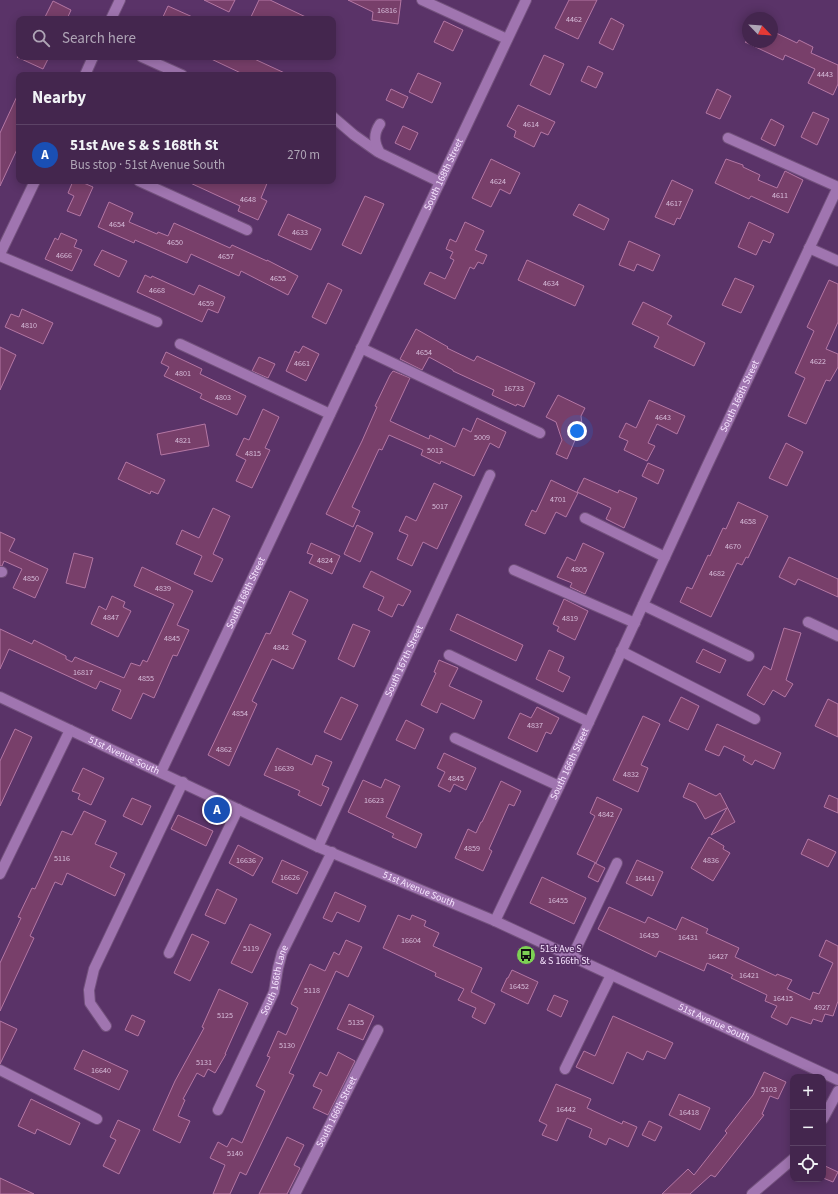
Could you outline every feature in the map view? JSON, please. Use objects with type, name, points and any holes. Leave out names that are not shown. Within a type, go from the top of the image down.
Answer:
[{"type":"street","points":[[112,16],[120,0]]},
{"type":"street","points":[[422,0],[507,39]]},
{"type":"street","name":"South 168th Street","points":[[161,772],[526,0]]},
{"type":"street","points":[[86,72],[92,60]]},
{"type":"street","points":[[149,60],[175,72]]},
{"type":"street","points":[[336,120],[354,135],[380,153],[440,182]]},
{"type":"street","points":[[380,124],[377,129],[375,139],[376,146],[380,153]]},
{"type":"street","points":[[728,138],[838,187]]},
{"type":"street","points":[[34,184],[0,255],[157,322]]},
{"type":"street","points":[[146,184],[247,230]]},
{"type":"street","name":"South 166th Street","points":[[495,921],[838,187]]},
{"type":"street","points":[[810,248],[838,261]]},
{"type":"street","points":[[180,344],[330,414]]},
{"type":"street","points":[[361,348],[540,433]]},
{"type":"street","name":"South 167th Street","points":[[318,847],[490,475]]},
{"type":"street","points":[[585,518],[665,558]]},
{"type":"street","points":[[514,570],[635,623]]},
{"type":"street","points":[[643,605],[749,656]]},
{"type":"street","points":[[808,622],[838,636]]},
{"type":"street","points":[[621,651],[755,719]]},
{"type":"street","points":[[449,655],[589,722]]},
{"type":"street","name":"51st Avenue South","points":[[0,697],[318,847],[495,921],[838,1080]]},
{"type":"street","points":[[0,874],[70,730]]},
{"type":"street","points":[[455,738],[559,786]]},
{"type":"street","points":[[106,1026],[90,1003],[89,990],[94,969],[183,782]]},
{"type":"street","points":[[169,953],[238,809]]},
{"type":"street","name":"South 166th Lane","points":[[218,1110],[274,992],[282,953],[332,852]]},
{"type":"street","points":[[572,957],[617,862]]},
{"type":"street","points":[[565,1069],[611,975]]},
{"type":"street","name":"South 166th Street","points":[[296,1194],[378,1030]]},
{"type":"street","points":[[0,1070],[97,1119]]},
{"type":"street","points":[[826,1113],[838,1091]]},
{"type":"street","points":[[752,1194],[790,1162]]},
{"type":"building","points":[[204,0],[235,0],[229,12]]},
{"type":"building","points":[[259,0],[270,0],[304,16],[251,16]]},
{"type":"building","points":[[348,0],[401,0],[398,24],[372,20],[373,12]]},
{"type":"building","points":[[569,0],[597,0],[578,39],[555,28]]},
{"type":"building","points":[[53,1],[71,10],[68,16],[46,16]]},
{"type":"building","points":[[168,6],[190,16],[163,16]]},
{"type":"building","points":[[611,18],[624,25],[613,50],[599,43]]},
{"type":"building","points":[[444,21],[463,30],[453,51],[434,42]]},
{"type":"building","points":[[778,34],[797,43],[799,40],[813,47],[811,53],[838,65],[838,84],[833,95],[808,83],[815,69],[785,55],[783,60],[758,48],[778,48]]},
{"type":"building","points":[[544,55],[564,64],[550,95],[530,85]]},
{"type":"building","points":[[24,60],[48,60],[43,69]]},
{"type":"building","points":[[213,60],[256,60],[282,72],[239,72]]},
{"type":"building","points":[[588,66],[603,73],[596,88],[581,81]]},
{"type":"building","points":[[418,73],[441,83],[432,103],[409,92]]},
{"type":"building","points":[[391,89],[408,97],[403,108],[386,100]]},
{"type":"building","points":[[717,89],[731,96],[720,119],[706,113]]},
{"type":"building","points":[[16,98],[16,151],[0,186],[0,133]]},
{"type":"building","points":[[518,105],[555,122],[548,135],[541,132],[534,147],[514,137],[516,131],[507,126]]},
{"type":"building","points":[[813,112],[829,119],[817,145],[801,137]]},
{"type":"building","points":[[771,119],[784,126],[775,146],[761,139]]},
{"type":"building","points":[[403,126],[418,133],[410,150],[395,143]]},
{"type":"building","points":[[491,159],[520,173],[510,194],[500,189],[491,207],[472,198]]},
{"type":"building","points":[[726,159],[743,165],[743,167],[760,175],[758,180],[777,188],[785,171],[803,180],[788,213],[751,196],[749,199],[715,183]]},
{"type":"building","points":[[672,180],[693,190],[680,219],[677,218],[674,225],[655,217]]},
{"type":"building","points":[[72,184],[86,184],[93,187],[80,216],[67,211],[74,196],[68,193]]},
{"type":"building","points":[[192,184],[267,184],[261,198],[267,201],[258,220],[238,211],[240,206]]},
{"type":"building","points":[[365,196],[384,204],[361,254],[342,245]]},
{"type":"building","points":[[109,202],[133,213],[129,222],[157,234],[158,232],[168,236],[174,223],[230,248],[232,245],[267,260],[298,276],[288,295],[241,271],[239,276],[191,254],[187,263],[135,240],[134,243],[98,227]]},
{"type":"building","points":[[579,204],[609,219],[604,230],[573,215]]},
{"type":"building","points":[[288,214],[321,229],[311,250],[278,235]]},
{"type":"building","points":[[465,222],[484,231],[475,250],[487,255],[483,264],[478,262],[474,269],[470,267],[455,299],[424,284],[430,272],[445,279],[454,260],[450,258],[453,252],[446,249],[450,239],[456,242]]},
{"type":"building","points":[[749,222],[774,234],[770,243],[763,240],[756,255],[738,247]]},
{"type":"building","points":[[61,233],[77,240],[74,247],[82,250],[72,271],[45,259],[55,238],[58,240]]},
{"type":"building","points":[[629,241],[660,255],[653,271],[637,264],[634,271],[619,265]]},
{"type":"building","points":[[102,250],[127,261],[119,277],[94,265]]},
{"type":"building","points":[[527,260],[584,286],[575,306],[518,280]]},
{"type":"building","points":[[145,275],[151,278],[152,276],[194,295],[199,285],[225,297],[218,313],[208,309],[202,322],[137,292]]},
{"type":"building","points":[[735,278],[754,286],[741,313],[722,305]]},
{"type":"building","points":[[829,280],[838,284],[838,322],[826,349],[838,354],[838,367],[830,381],[826,380],[806,424],[788,416],[805,378],[795,373],[814,331],[807,327]]},
{"type":"building","points":[[328,283],[342,290],[326,324],[312,317]]},
{"type":"building","points":[[643,302],[672,316],[667,324],[705,343],[694,366],[654,347],[659,337],[632,324]]},
{"type":"building","points":[[22,309],[53,323],[43,344],[5,327],[11,314],[19,317]]},
{"type":"building","points":[[416,329],[448,347],[447,348],[474,361],[477,356],[535,383],[524,407],[517,404],[516,406],[492,395],[494,390],[453,371],[429,357],[422,370],[400,359]]},
{"type":"building","points":[[303,346],[319,354],[306,381],[286,371],[295,351],[299,353]]},
{"type":"building","points":[[0,347],[16,355],[0,390]]},
{"type":"building","points":[[166,352],[202,369],[200,374],[246,396],[237,415],[200,398],[202,394],[164,376],[169,367],[161,363]]},
{"type":"building","points":[[259,357],[275,364],[268,378],[252,371]]},
{"type":"building","points":[[393,371],[410,378],[390,421],[429,439],[430,435],[455,447],[463,428],[471,432],[477,418],[506,432],[499,448],[490,443],[474,476],[441,461],[440,464],[421,455],[423,450],[389,435],[382,450],[379,449],[352,507],[360,511],[353,527],[326,514],[362,441],[377,407],[375,406]]},
{"type":"building","points":[[558,395],[585,408],[581,416],[582,424],[567,459],[556,454],[562,440],[556,422],[546,417]]},
{"type":"building","points":[[649,400],[685,416],[677,434],[657,424],[648,443],[655,446],[647,461],[624,450],[628,441],[619,437],[626,423],[636,428]]},
{"type":"building","points":[[263,409],[279,417],[265,448],[270,450],[252,488],[236,481],[246,460],[236,455],[244,438],[249,440]]},
{"type":"building","points":[[205,424],[209,446],[161,455],[157,434]]},
{"type":"building","points":[[786,443],[803,452],[787,486],[769,478]]},
{"type":"building","points":[[126,462],[165,480],[158,494],[151,491],[150,494],[118,479]]},
{"type":"building","points":[[648,463],[664,470],[658,484],[642,476]]},
{"type":"building","points":[[584,478],[618,493],[619,490],[637,498],[624,528],[606,519],[611,508],[577,492]]},
{"type":"building","points":[[551,480],[578,493],[566,517],[556,512],[545,534],[525,525],[532,510],[536,512]]},
{"type":"building","points":[[434,483],[462,496],[437,549],[423,542],[412,566],[397,559],[408,535],[399,531],[406,516],[416,521]]},
{"type":"building","points":[[738,502],[768,516],[748,558],[746,557],[742,565],[737,563],[711,617],[680,602],[687,587],[692,589],[723,528],[726,529]]},
{"type":"building","points":[[213,508],[230,516],[213,554],[223,559],[212,582],[194,574],[202,556],[176,544],[182,530],[199,538]]},
{"type":"building","points":[[357,525],[373,533],[360,562],[344,554]]},
{"type":"building","points":[[0,532],[15,539],[9,551],[48,569],[35,598],[13,588],[22,569],[4,561],[2,566],[0,566]]},
{"type":"building","points":[[311,543],[340,556],[332,574],[309,563],[313,555],[307,553]]},
{"type":"building","points":[[583,543],[604,553],[585,594],[570,587],[572,583],[557,577],[567,557],[575,561]]},
{"type":"building","points":[[74,553],[93,558],[85,588],[66,583]]},
{"type":"building","points":[[789,557],[838,579],[838,597],[798,579],[795,585],[779,577]]},
{"type":"building","points":[[142,567],[193,591],[177,625],[189,630],[177,656],[173,655],[154,698],[143,693],[131,719],[112,710],[121,690],[100,681],[96,689],[9,649],[0,669],[0,629],[32,644],[34,640],[66,656],[66,659],[72,662],[75,657],[124,678],[131,663],[140,666],[143,660],[147,662],[174,604],[134,586]]},
{"type":"building","points":[[371,571],[411,591],[403,606],[398,604],[392,617],[378,610],[384,597],[363,587]]},
{"type":"building","points":[[290,591],[308,600],[292,634],[306,641],[293,669],[272,659],[252,701],[257,704],[229,766],[208,755],[266,633],[270,634]]},
{"type":"building","points":[[112,596],[125,602],[123,607],[131,611],[118,637],[91,624],[99,606],[106,610]]},
{"type":"building","points":[[564,599],[588,611],[575,640],[557,631],[559,627],[553,624]]},
{"type":"building","points":[[457,614],[523,645],[516,661],[450,630]]},
{"type":"building","points":[[353,624],[370,631],[354,667],[338,659]]},
{"type":"building","points":[[784,628],[801,633],[786,680],[793,684],[785,697],[773,690],[764,705],[747,695],[764,666],[771,670]]},
{"type":"building","points":[[703,649],[726,660],[720,673],[696,662]]},
{"type":"building","points":[[549,650],[564,657],[558,671],[570,677],[563,692],[536,679]]},
{"type":"building","points":[[439,660],[458,668],[449,686],[482,701],[474,719],[441,703],[437,713],[421,705],[436,673],[434,672]]},
{"type":"building","points":[[341,697],[358,705],[341,740],[324,732]]},
{"type":"building","points":[[681,697],[699,706],[688,730],[669,721]]},
{"type":"building","points":[[828,699],[838,704],[838,737],[815,726]]},
{"type":"building","points":[[537,707],[559,718],[551,734],[546,732],[537,752],[508,738],[520,713],[531,718]]},
{"type":"building","points":[[643,716],[660,724],[641,765],[648,768],[638,792],[613,780]]},
{"type":"building","points":[[406,720],[424,729],[415,749],[396,740]]},
{"type":"building","points":[[717,724],[781,753],[774,769],[755,760],[752,765],[743,760],[745,756],[724,746],[719,756],[705,750]]},
{"type":"building","points":[[15,729],[32,737],[0,806],[0,761]]},
{"type":"building","points":[[277,748],[312,765],[316,755],[332,762],[322,785],[329,788],[321,806],[298,795],[300,791],[264,775]]},
{"type":"building","points":[[444,753],[476,768],[466,790],[454,784],[450,792],[438,786],[445,772],[437,768]]},
{"type":"building","points":[[83,768],[104,778],[91,805],[78,799],[80,794],[72,791]]},
{"type":"building","points":[[385,779],[400,786],[386,817],[422,834],[416,848],[392,837],[394,834],[348,812],[363,780],[381,788]]},
{"type":"building","points":[[501,781],[521,791],[514,806],[509,804],[489,849],[492,851],[483,871],[455,858],[468,829],[476,833]]},
{"type":"building","points":[[689,783],[716,796],[720,793],[735,822],[711,835],[727,808],[705,819],[696,803],[683,797]]},
{"type":"building","points":[[829,795],[838,799],[838,813],[824,807]]},
{"type":"building","points":[[597,797],[622,809],[596,863],[577,854],[595,816],[590,813]]},
{"type":"building","points":[[132,798],[151,806],[142,825],[123,816]]},
{"type":"building","points":[[84,811],[106,821],[95,844],[117,853],[110,867],[125,874],[115,896],[67,873],[62,885],[55,882],[30,936],[34,938],[0,1011],[0,963],[21,918],[18,917],[32,888],[35,889],[62,831],[72,835]]},
{"type":"building","points":[[178,815],[213,831],[206,846],[171,829]]},
{"type":"building","points":[[709,837],[724,846],[723,849],[730,853],[713,881],[691,868]]},
{"type":"building","points":[[808,839],[836,852],[828,867],[801,854]]},
{"type":"building","points":[[238,845],[263,858],[253,876],[229,863]]},
{"type":"building","points":[[282,860],[308,872],[297,894],[272,882]]},
{"type":"building","points":[[637,860],[663,872],[652,896],[626,883]]},
{"type":"building","points":[[595,863],[605,868],[598,882],[588,877]]},
{"type":"building","points":[[542,877],[586,898],[574,924],[530,903]]},
{"type":"building","points":[[217,889],[237,899],[225,924],[205,915]]},
{"type":"building","points":[[335,892],[366,906],[359,922],[337,912],[332,922],[323,918]]},
{"type":"building","points":[[609,907],[645,923],[648,917],[676,930],[682,917],[708,929],[706,933],[739,948],[735,957],[776,976],[777,974],[792,980],[787,989],[810,1000],[813,992],[819,994],[833,963],[819,956],[826,940],[838,946],[838,1001],[833,1016],[825,1014],[822,1022],[813,1019],[811,1024],[791,1017],[787,1025],[771,1017],[777,1006],[765,1001],[767,995],[731,978],[733,975],[707,963],[704,971],[659,951],[656,957],[598,929]]},
{"type":"building","points":[[398,915],[410,920],[412,915],[426,921],[424,926],[439,933],[433,946],[482,968],[471,992],[495,1004],[485,1024],[472,1017],[476,1008],[458,1000],[464,989],[435,976],[436,973],[383,948]]},
{"type":"building","points":[[250,924],[271,934],[252,973],[231,963]]},
{"type":"building","points":[[192,934],[209,942],[190,981],[174,973]]},
{"type":"building","points":[[346,940],[362,947],[348,977],[336,971],[289,1073],[294,1075],[246,1175],[240,1172],[230,1194],[213,1194],[225,1165],[210,1158],[218,1142],[227,1147],[232,1138],[242,1143],[265,1091],[256,1086],[270,1057],[267,1056],[278,1031],[286,1035],[298,1008],[291,1004],[310,964],[325,971],[334,952],[339,955]]},
{"type":"building","points":[[512,970],[538,982],[528,1004],[501,991]]},
{"type":"building","points":[[219,989],[248,1003],[226,1054],[215,1073],[208,1069],[204,1077],[197,1073],[183,1099],[185,1100],[178,1116],[190,1121],[180,1143],[153,1130],[175,1081],[204,1028],[202,1027]]},
{"type":"building","points":[[554,995],[568,1001],[561,1017],[547,1010]]},
{"type":"building","points":[[349,1004],[374,1016],[363,1040],[337,1029]]},
{"type":"building","points":[[132,1015],[145,1021],[138,1036],[125,1030]]},
{"type":"building","points":[[613,1016],[673,1043],[665,1059],[647,1051],[643,1060],[627,1052],[613,1084],[576,1067],[584,1051],[595,1056]]},
{"type":"building","points":[[0,1021],[17,1029],[0,1064]]},
{"type":"building","points":[[83,1050],[128,1071],[119,1090],[74,1069]]},
{"type":"building","points":[[338,1052],[355,1061],[328,1115],[313,1108],[322,1090],[313,1086],[320,1072],[327,1076]]},
{"type":"building","points":[[764,1072],[786,1082],[778,1099],[770,1096],[762,1114],[764,1115],[715,1177],[711,1175],[690,1194],[662,1194],[688,1169],[694,1175],[727,1133],[725,1131],[753,1095]]},
{"type":"building","points":[[556,1084],[591,1099],[587,1108],[622,1124],[623,1121],[637,1127],[628,1147],[609,1138],[606,1145],[589,1137],[592,1129],[567,1118],[557,1141],[542,1135],[547,1125],[539,1121]]},
{"type":"building","points":[[679,1094],[710,1108],[700,1130],[669,1115]]},
{"type":"building","points":[[31,1099],[80,1123],[70,1145],[37,1129],[35,1134],[18,1126]]},
{"type":"building","points":[[118,1120],[140,1130],[119,1174],[103,1166],[116,1140],[110,1137]]},
{"type":"building","points":[[649,1121],[662,1127],[655,1141],[642,1135]]},
{"type":"building","points":[[287,1137],[304,1145],[294,1165],[300,1168],[287,1194],[259,1194]]},
{"type":"building","points":[[826,1166],[838,1172],[833,1182],[826,1179]]},
{"type":"building","points":[[0,1178],[34,1194],[0,1194]]},
{"type":"place","name":"51st Ave S & S 168th St","points":[[217,810]]},
{"type":"place","name":"51st Ave S & S 166th St","points":[[526,955]]}]
